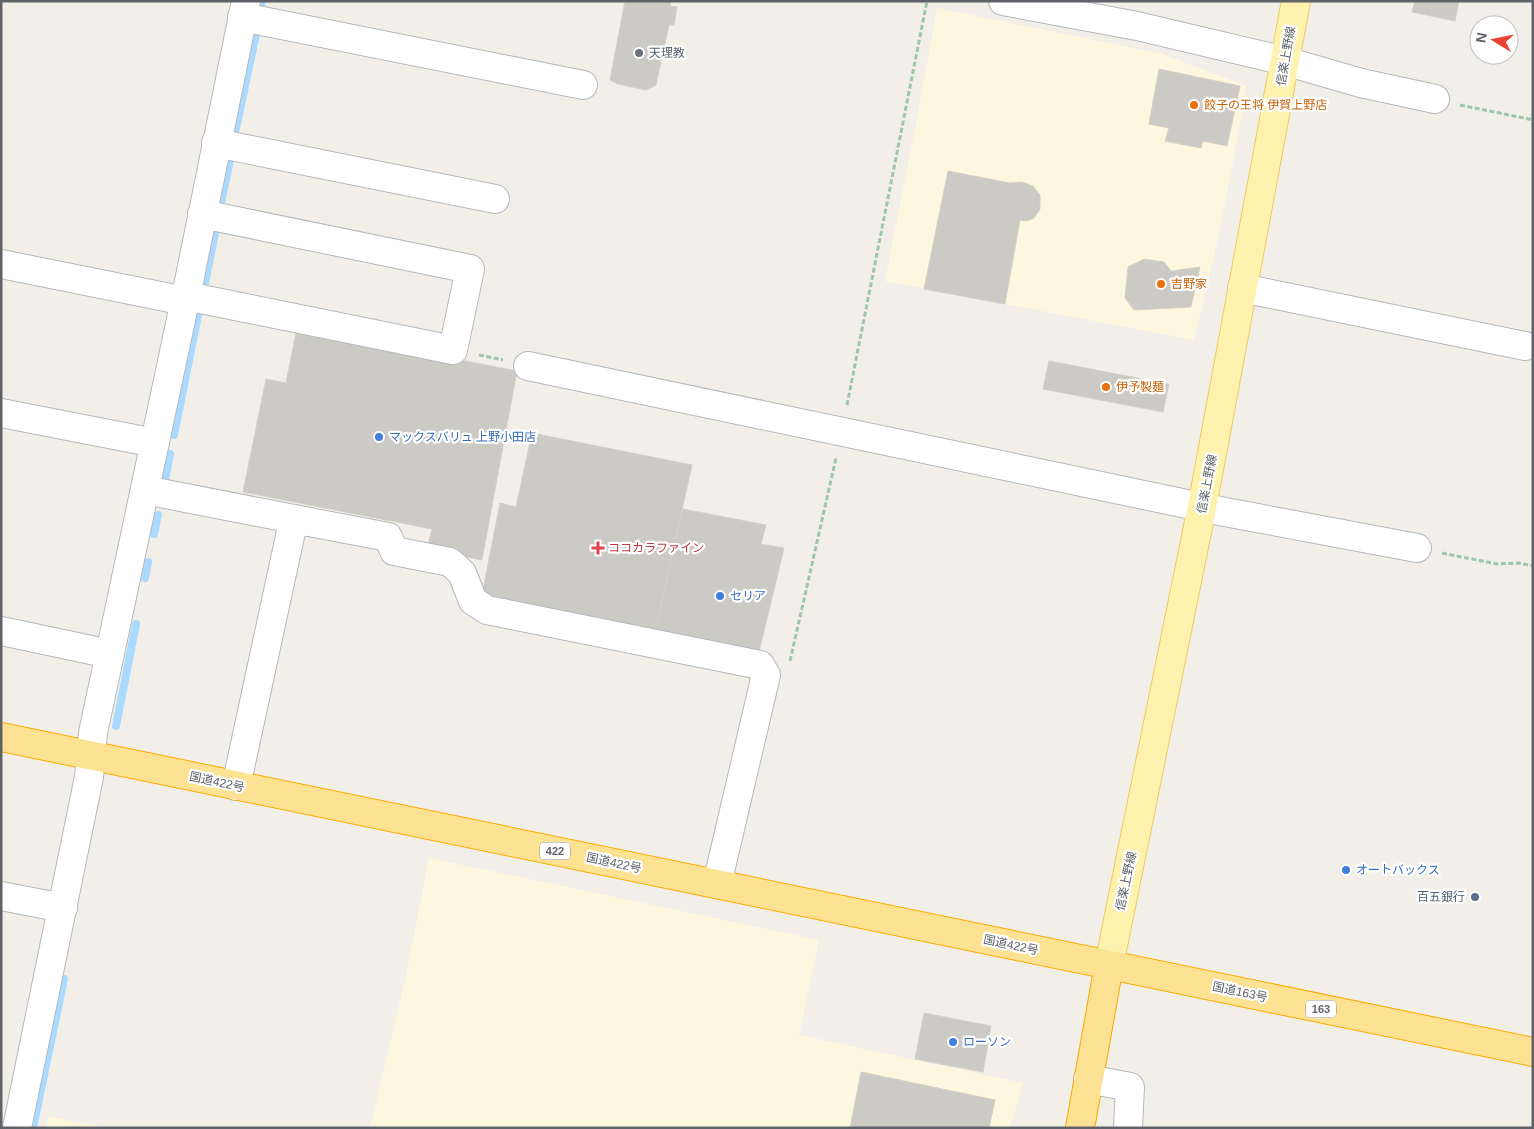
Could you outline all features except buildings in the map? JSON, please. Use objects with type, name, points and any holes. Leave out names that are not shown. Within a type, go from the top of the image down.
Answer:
[{"type":"highway","name":"国道422号","points":[[1,738],[1109,965]]},
{"type":"highway","name":"国道163号","points":[[1109,965],[1533,1052]]},
{"type":"highway","points":[[1080,1128],[1109,965]]},
{"type":"main road","name":"信楽上野線","points":[[1109,965],[1202,507],[1296,1]]},
{"type":"street","points":[[1003,1],[1137,26],[1361,83],[1435,99]]},
{"type":"street","points":[[17,1128],[89,777],[93,733],[186,299],[244,9],[583,85]]},
{"type":"street","points":[[216,143],[494,198]]},
{"type":"street","points":[[1,264],[454,350],[470,269],[202,214]]},
{"type":"street","points":[[1242,288],[1525,346]]},
{"type":"street","points":[[528,366],[1202,507],[1417,548]]},
{"type":"street","points":[[1,413],[154,443]]},
{"type":"street","points":[[145,490],[388,537],[394,551],[450,562],[462,572],[473,601],[487,610],[760,665],[766,674],[717,884]]},
{"type":"street","points":[[236,786],[292,527],[304,521]]},
{"type":"street","points":[[1,631],[110,654]]},
{"type":"street","points":[[1,896],[62,908]]},
{"type":"street","points":[[1088,1079],[1130,1087],[1128,1128]]},
{"type":"path","points":[[1435,99],[1533,120]]},
{"type":"path","points":[[454,350],[528,366]]},
{"type":"path","points":[[1417,548],[1497,564],[1533,566]]},
{"type":"shaded area","points":[[937,8],[1162,54],[1246,86],[1213,261],[1194,340],[885,281]]},
{"type":"shaded area","points":[[429,858],[819,940],[799,1035],[1023,1083],[1010,1128],[370,1128],[406,976]]},
{"type":"shaded area","points":[[49,1116],[103,1128],[46,1128]]},
{"type":"waterway","points":[[261,7],[262,1]]},
{"type":"waterway","points":[[235,133],[256,34]]},
{"type":"waterway","points":[[219,212],[230,160]]},
{"type":"waterway","points":[[203,293],[216,228]]},
{"type":"waterway","points":[[174,435],[199,310]]},
{"type":"waterway","points":[[164,485],[170,454]]},
{"type":"waterway","points":[[154,534],[158,515]]},
{"type":"waterway","points":[[145,578],[148,562]]},
{"type":"waterway","points":[[116,726],[136,624]]},
{"type":"waterway","points":[[33,1128],[64,979]]},
{"type":"place","name":"天理教","points":[[639,53]]},
{"type":"place","name":"餃子の王将 伊賀上野店","points":[[1194,105]]},
{"type":"place","name":"吉野家","points":[[1161,284]]},
{"type":"place","name":"伊予製麺","points":[[1106,387]]},
{"type":"place","name":"マックスバリュ 上野小田店","points":[[379,437]]},
{"type":"place","name":"ココカラファイン","points":[[598,548]]},
{"type":"place","name":"セリア","points":[[720,596]]},
{"type":"place","name":"オートバックス","points":[[1346,870]]},
{"type":"place","name":"百五銀行","points":[[1475,897]]},
{"type":"place","name":"ローソン","points":[[953,1042]]}]
